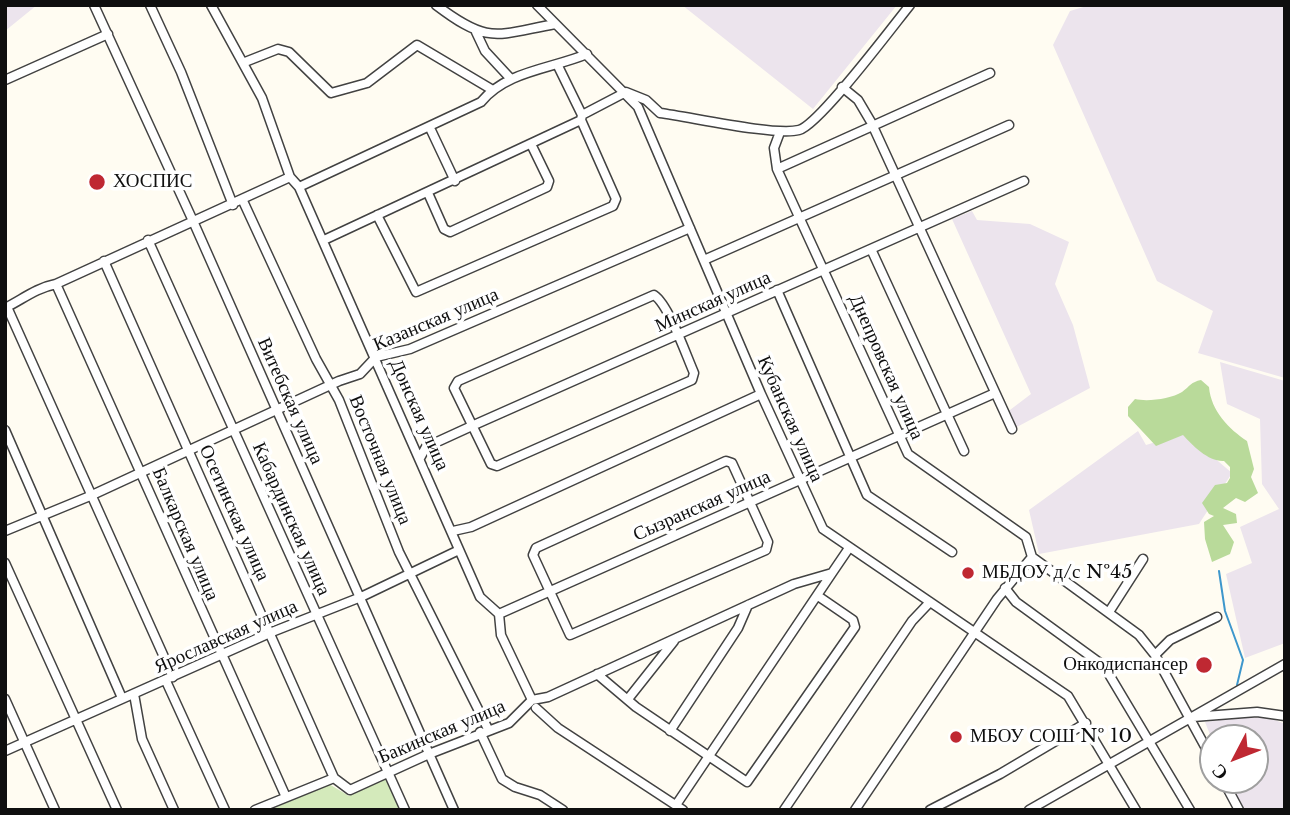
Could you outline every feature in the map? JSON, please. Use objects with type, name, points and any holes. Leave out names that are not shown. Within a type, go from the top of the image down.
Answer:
[{"type":"street","name":"Витебская улица","points":[[94,5],[193,221],[454,810]]},
{"type":"street","points":[[150,5],[181,72],[233,205]]},
{"type":"street","name":"Донская улица","points":[[211,5],[245,62],[262,98],[290,177],[299,187],[324,240],[480,597],[499,614],[501,635],[532,704],[558,728],[679,808]]},
{"type":"street","points":[[436,5],[476,32],[497,34],[555,24]]},
{"type":"street","name":"Кубанская улица","points":[[537,5],[626,92],[644,119],[761,394],[823,529],[1060,689],[1076,705],[1136,810]]},
{"type":"street","points":[[644,119],[660,113],[780,132],[802,130],[842,87],[910,5]]},
{"type":"street","points":[[476,32],[485,51],[510,78]]},
{"type":"street","points":[[5,80],[108,34]]},
{"type":"street","points":[[245,62],[278,49],[289,52],[331,93],[339,93],[367,83],[417,45],[491,89]]},
{"type":"street","points":[[299,187],[481,102],[491,89],[510,78],[558,66],[587,54]]},
{"type":"street","points":[[377,215],[416,292],[613,206],[616,199],[558,66]]},
{"type":"street","points":[[777,169],[989,73]]},
{"type":"street","points":[[842,87],[858,100],[872,124],[1012,429]]},
{"type":"street","points":[[324,240],[531,144],[626,92],[646,100],[660,113]]},
{"type":"street","points":[[704,260],[1009,125]]},
{"type":"street","points":[[430,128],[455,181]]},
{"type":"street","name":"Днепровская улица","points":[[780,132],[774,148],[777,169],[908,454],[1026,537],[1032,557],[1132,627],[1155,655],[1199,734]]},
{"type":"street","points":[[428,193],[444,229],[450,232],[547,187],[549,181],[531,144]]},
{"type":"street","points":[[225,810],[6,308],[26,298],[36,288],[56,284],[148,240],[243,201],[290,177]]},
{"type":"street","name":"Минская улица","points":[[420,458],[426,447],[1024,181]]},
{"type":"street","name":"Восточная улица","points":[[243,201],[316,359],[332,385],[399,552],[484,731],[502,779],[515,787],[540,794],[563,810]]},
{"type":"street","name":"Казанская улица","points":[[5,531],[90,496],[366,370],[376,358],[396,354],[690,228]]},
{"type":"street","name":"Кабардинская улица","points":[[148,240],[405,810]]},
{"type":"street","points":[[871,249],[964,451]]},
{"type":"street","name":"Осетинская улица","points":[[104,261],[272,632],[334,778]]},
{"type":"street","name":"Балкарская улица","points":[[56,284],[286,797]]},
{"type":"street","points":[[776,290],[867,495],[952,552]]},
{"type":"street","points":[[654,295],[659,299],[677,335],[694,377],[497,466],[491,464],[474,425],[454,388],[458,381],[654,295]]},
{"type":"street","points":[[366,370],[382,371],[396,354]]},
{"type":"street","name":"Сызранская улица","points":[[499,614],[995,393]]},
{"type":"street","points":[[453,531],[471,527],[761,394]]},
{"type":"street","points":[[5,430],[122,698]]},
{"type":"street","points":[[726,461],[732,463],[768,542],[766,550],[574,636],[567,632],[549,592],[533,555],[536,548],[726,461]]},
{"type":"street","points":[[679,808],[708,758],[849,548]]},
{"type":"street","name":"Ярославская улица","points":[[5,751],[272,632],[361,597],[459,550]]},
{"type":"street","points":[[855,810],[1005,588],[1032,557]]},
{"type":"street","points":[[1110,612],[1143,559]]},
{"type":"street","points":[[5,563],[117,810]]},
{"type":"street","points":[[818,596],[853,620],[855,627],[751,780],[743,781],[708,758],[597,674],[794,584],[832,573]]},
{"type":"street","points":[[1005,588],[1016,601],[1104,666],[1190,810]]},
{"type":"street","points":[[784,810],[912,621],[930,602]]},
{"type":"street","points":[[670,731],[738,628],[748,605]]},
{"type":"street","points":[[1155,655],[1170,640],[1217,617]]},
{"type":"street","points":[[628,699],[676,639]]},
{"type":"street","points":[[1029,810],[1285,664]]},
{"type":"street","name":"Бакинская улица","points":[[334,778],[350,790],[429,754],[509,723],[532,704],[597,674]]},
{"type":"street","points":[[134,694],[142,739],[173,810]]},
{"type":"street","points":[[5,699],[55,810]]},
{"type":"street","points":[[1191,718],[1257,712],[1285,716]]},
{"type":"street","points":[[930,810],[1000,774],[1086,723]]},
{"type":"street","points":[[255,810],[334,778]]},
{"type":"street","points":[[1230,794],[1239,810]]},
{"type":"shaded area","points":[[5,5],[37,5],[5,31]]},
{"type":"shaded area","points":[[682,5],[897,5],[813,109]]},
{"type":"shaded area","points":[[1090,5],[1285,5],[1285,378],[1198,353],[1213,311],[1157,281],[1053,45],[1070,11]]},
{"type":"shaded area","points":[[972,211],[977,220],[1030,224],[1069,242],[1055,284],[1073,325],[1090,388],[1015,428],[1006,413],[1031,394],[952,219]]},
{"type":"shaded area","points":[[1220,362],[1285,381],[1285,643],[1245,658],[1226,574],[1252,563],[1240,527],[1279,509],[1262,484],[1260,419],[1227,404]]},
{"type":"shaded area","points":[[1138,431],[1146,445],[1185,433],[1232,473],[1199,524],[1039,554],[1029,510]]},
{"type":"shaded area","points":[[1243,717],[1270,718],[1285,724],[1285,810],[1241,810],[1235,794],[1269,794],[1269,724],[1205,722]]},
{"type":"green space","points":[[1201,380],[1209,387],[1213,404],[1222,418],[1247,441],[1254,469],[1251,477],[1258,493],[1245,502],[1236,498],[1223,508],[1236,514],[1237,523],[1223,525],[1234,542],[1230,554],[1212,562],[1205,539],[1204,522],[1214,516],[1209,514],[1202,503],[1215,485],[1227,483],[1230,467],[1224,461],[1213,459],[1202,452],[1183,435],[1156,446],[1128,416],[1128,407],[1135,399],[1152,400],[1172,396]]},
{"type":"green space","points":[[386,777],[402,810],[270,810],[329,784],[349,796]]},
{"type":"waterway","points":[[1219,571],[1225,611],[1243,660],[1237,685]]},
{"type":"place","name":"ХОСПИС","points":[[97,182]]},
{"type":"place","name":"МБДОУ д/с №45","points":[[968,573]]},
{"type":"place","name":"Онкодиспансер","points":[[1204,665]]},
{"type":"place","name":"МБОУ СОШ № 10","points":[[956,737]]}]
